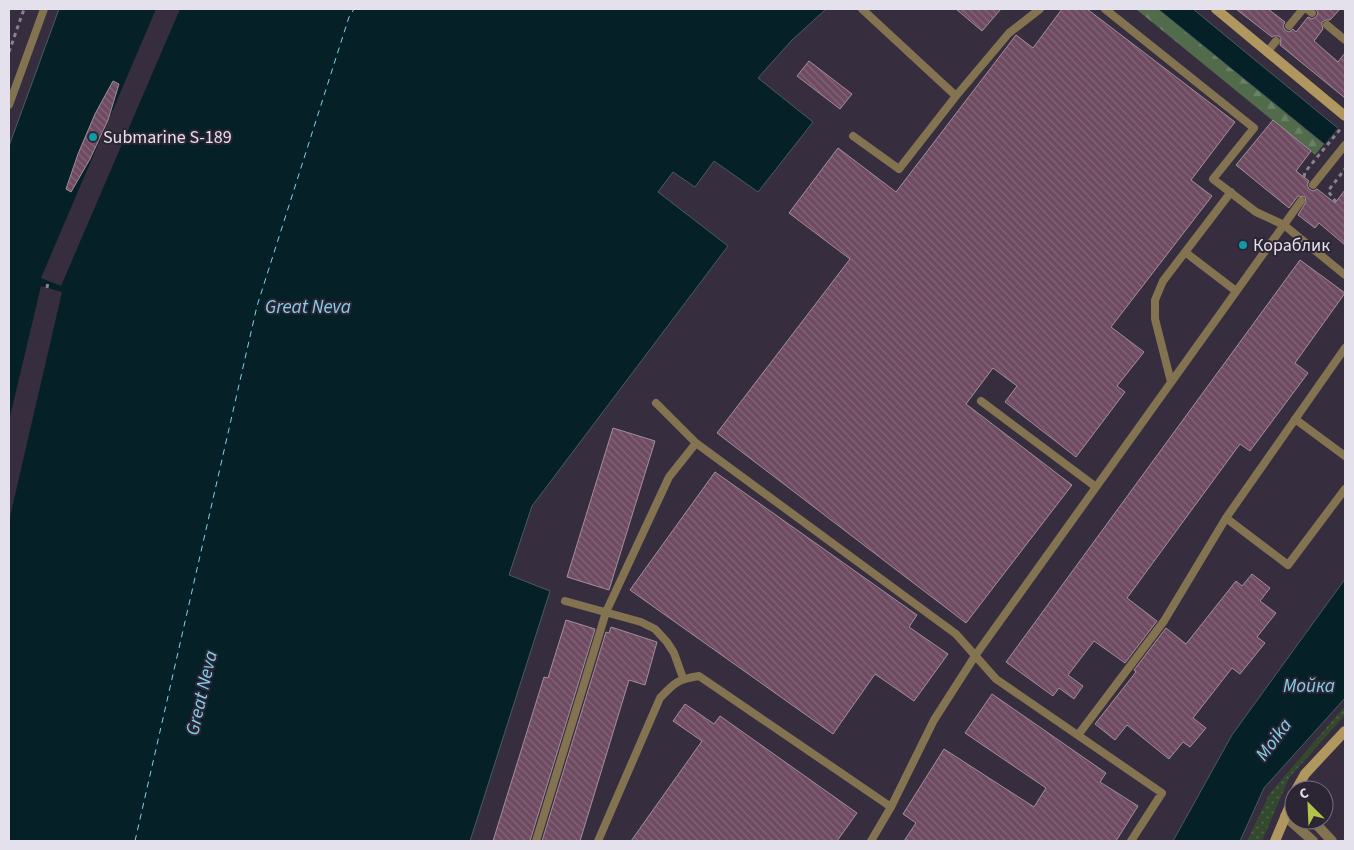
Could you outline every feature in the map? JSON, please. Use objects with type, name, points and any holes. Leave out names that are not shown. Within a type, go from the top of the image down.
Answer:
[{"type":"main road","points":[[1216,9],[1345,116]]},
{"type":"main road","points":[[1302,780],[1345,730]]},
{"type":"main road","points":[[1275,841],[1284,827]]},
{"type":"street","points":[[1302,830],[1313,841]]},
{"type":"street","points":[[1321,830],[1332,841]]},
{"type":"lane","points":[[9,105],[44,9]]},
{"type":"lane","points":[[862,9],[956,96]]},
{"type":"lane","points":[[853,136],[899,169],[956,96],[1009,33],[1040,9]]},
{"type":"lane","points":[[1105,9],[1254,128],[1213,179],[1256,212],[1284,225],[1345,275]]},
{"type":"lane","points":[[1289,26],[1302,9]]},
{"type":"lane","points":[[1327,25],[1345,40]]},
{"type":"lane","points":[[1268,51],[1276,41]]},
{"type":"lane","points":[[1314,185],[1345,145]]},
{"type":"lane","points":[[1172,382],[1155,319],[1155,300],[1163,281],[1231,192]]},
{"type":"lane","points":[[871,841],[891,807],[934,720],[975,656],[1301,201]]},
{"type":"lane","points":[[1185,252],[1236,291]]},
{"type":"lane","points":[[1078,735],[1164,621],[1226,518],[1345,348]]},
{"type":"lane","points":[[981,401],[1096,487]]},
{"type":"lane","points":[[656,404],[696,443],[956,634],[996,679],[1162,793],[1132,841]]},
{"type":"lane","points":[[1296,419],[1345,456]]},
{"type":"lane","points":[[536,841],[606,612],[669,477],[696,443]]},
{"type":"lane","points":[[1226,518],[1288,565],[1345,489]]},
{"type":"lane","points":[[565,601],[641,622],[655,629],[674,653],[683,678]]},
{"type":"lane","points":[[598,841],[660,698],[670,687],[683,678],[699,676],[891,807]]},
{"type":"path","points":[[9,52],[24,9]]},
{"type":"path","points":[[1304,178],[1305,172],[1341,128]]},
{"type":"path","points":[[1336,202],[1328,191],[1345,170]]},
{"type":"path","points":[[47,288],[48,281]]},
{"type":"green space","points":[[1136,9],[1158,9],[1324,144],[1315,155]]},
{"type":"green space","points":[[1345,706],[1345,715],[1288,780],[1284,780],[1284,790],[1262,841],[1247,841],[1270,793]]},
{"type":"water","name":"Great Neva","points":[[59,9],[826,9],[791,41],[758,78],[813,122],[758,192],[714,161],[695,187],[673,172],[658,192],[728,246],[532,506],[509,575],[550,591],[470,841],[9,841],[9,146]]},
{"type":"water","points":[[1158,9],[1193,9],[1345,134],[1345,161]]},
{"type":"water","name":"Мойка","points":[[1345,579],[1345,698],[1264,788],[1240,841],[1173,841],[1232,735]]},
{"type":"pier","points":[[156,9],[180,9],[61,286],[41,278]]},
{"type":"pier","points":[[1339,126],[1345,132],[1345,163],[1323,146]]},
{"type":"pier","points":[[41,286],[62,292],[9,521],[9,421]]},
{"type":"building","points":[[956,9],[1001,9],[982,31]]},
{"type":"building","points":[[1062,9],[1087,9],[1235,122],[1191,180],[1212,196],[1111,327],[1144,352],[1117,386],[1125,392],[1076,457],[1005,402],[1017,386],[993,368],[966,404],[1072,485],[966,623],[717,433],[850,259],[789,213],[838,148],[896,192],[1016,35],[1033,48]]},
{"type":"building","points":[[1236,9],[1268,9],[1285,22],[1283,26],[1285,30],[1289,32],[1293,29],[1296,32],[1308,17],[1312,19],[1316,17],[1318,13],[1316,9],[1340,9],[1330,20],[1322,22],[1323,29],[1314,41],[1338,62],[1345,53],[1345,98],[1280,45],[1281,39],[1279,36],[1272,37]]},
{"type":"building","points":[[809,61],[852,94],[840,109],[797,76]]},
{"type":"building","name":"Submarine S-189","points":[[113,81],[119,84],[108,120],[90,159],[71,192],[66,189],[78,154],[95,114]]},
{"type":"building","points":[[1273,120],[1311,151],[1296,171],[1309,181],[1307,185],[1309,189],[1313,191],[1317,189],[1335,203],[1345,190],[1345,245],[1319,223],[1315,228],[1298,215],[1306,202],[1305,197],[1298,196],[1289,208],[1236,165]]},
{"type":"building","points":[[1300,260],[1345,293],[1295,363],[1308,373],[1250,451],[1240,444],[1127,598],[1157,621],[1125,663],[1094,641],[1068,675],[1083,686],[1074,699],[1059,688],[1053,696],[1006,662]]},
{"type":"building","points":[[613,428],[655,441],[609,590],[567,577]]},
{"type":"building","points":[[715,472],[917,615],[909,627],[948,654],[914,701],[875,674],[833,734],[630,590]]},
{"type":"building","points":[[1252,574],[1270,588],[1260,601],[1276,613],[1257,637],[1265,643],[1240,674],[1232,668],[1193,718],[1206,728],[1190,747],[1183,742],[1169,759],[1127,725],[1115,740],[1095,724],[1136,672],[1134,670],[1166,628],[1186,644],[1236,581],[1242,586]]},
{"type":"building","points":[[566,620],[595,629],[530,841],[493,841],[544,677],[548,678]]},
{"type":"building","points":[[611,627],[657,642],[645,685],[629,680],[580,841],[542,841],[606,632],[609,633]]},
{"type":"building","points":[[992,694],[1106,773],[1100,782],[1138,806],[1116,841],[904,841],[916,823],[903,814],[944,749],[1034,807],[1046,788],[965,733]]},
{"type":"building","points":[[685,704],[714,724],[720,716],[857,813],[837,841],[631,841],[702,741],[673,721]]},
{"type":"ferry route","points":[[135,841],[257,306],[349,17],[354,9]]},
{"type":"place","name":"Submarine S-189","points":[[93,137]]},
{"type":"place","name":"Кораблик","points":[[1243,245]]},
{"type":"water label","name":"Moika","points":[[1274,740]]}]
